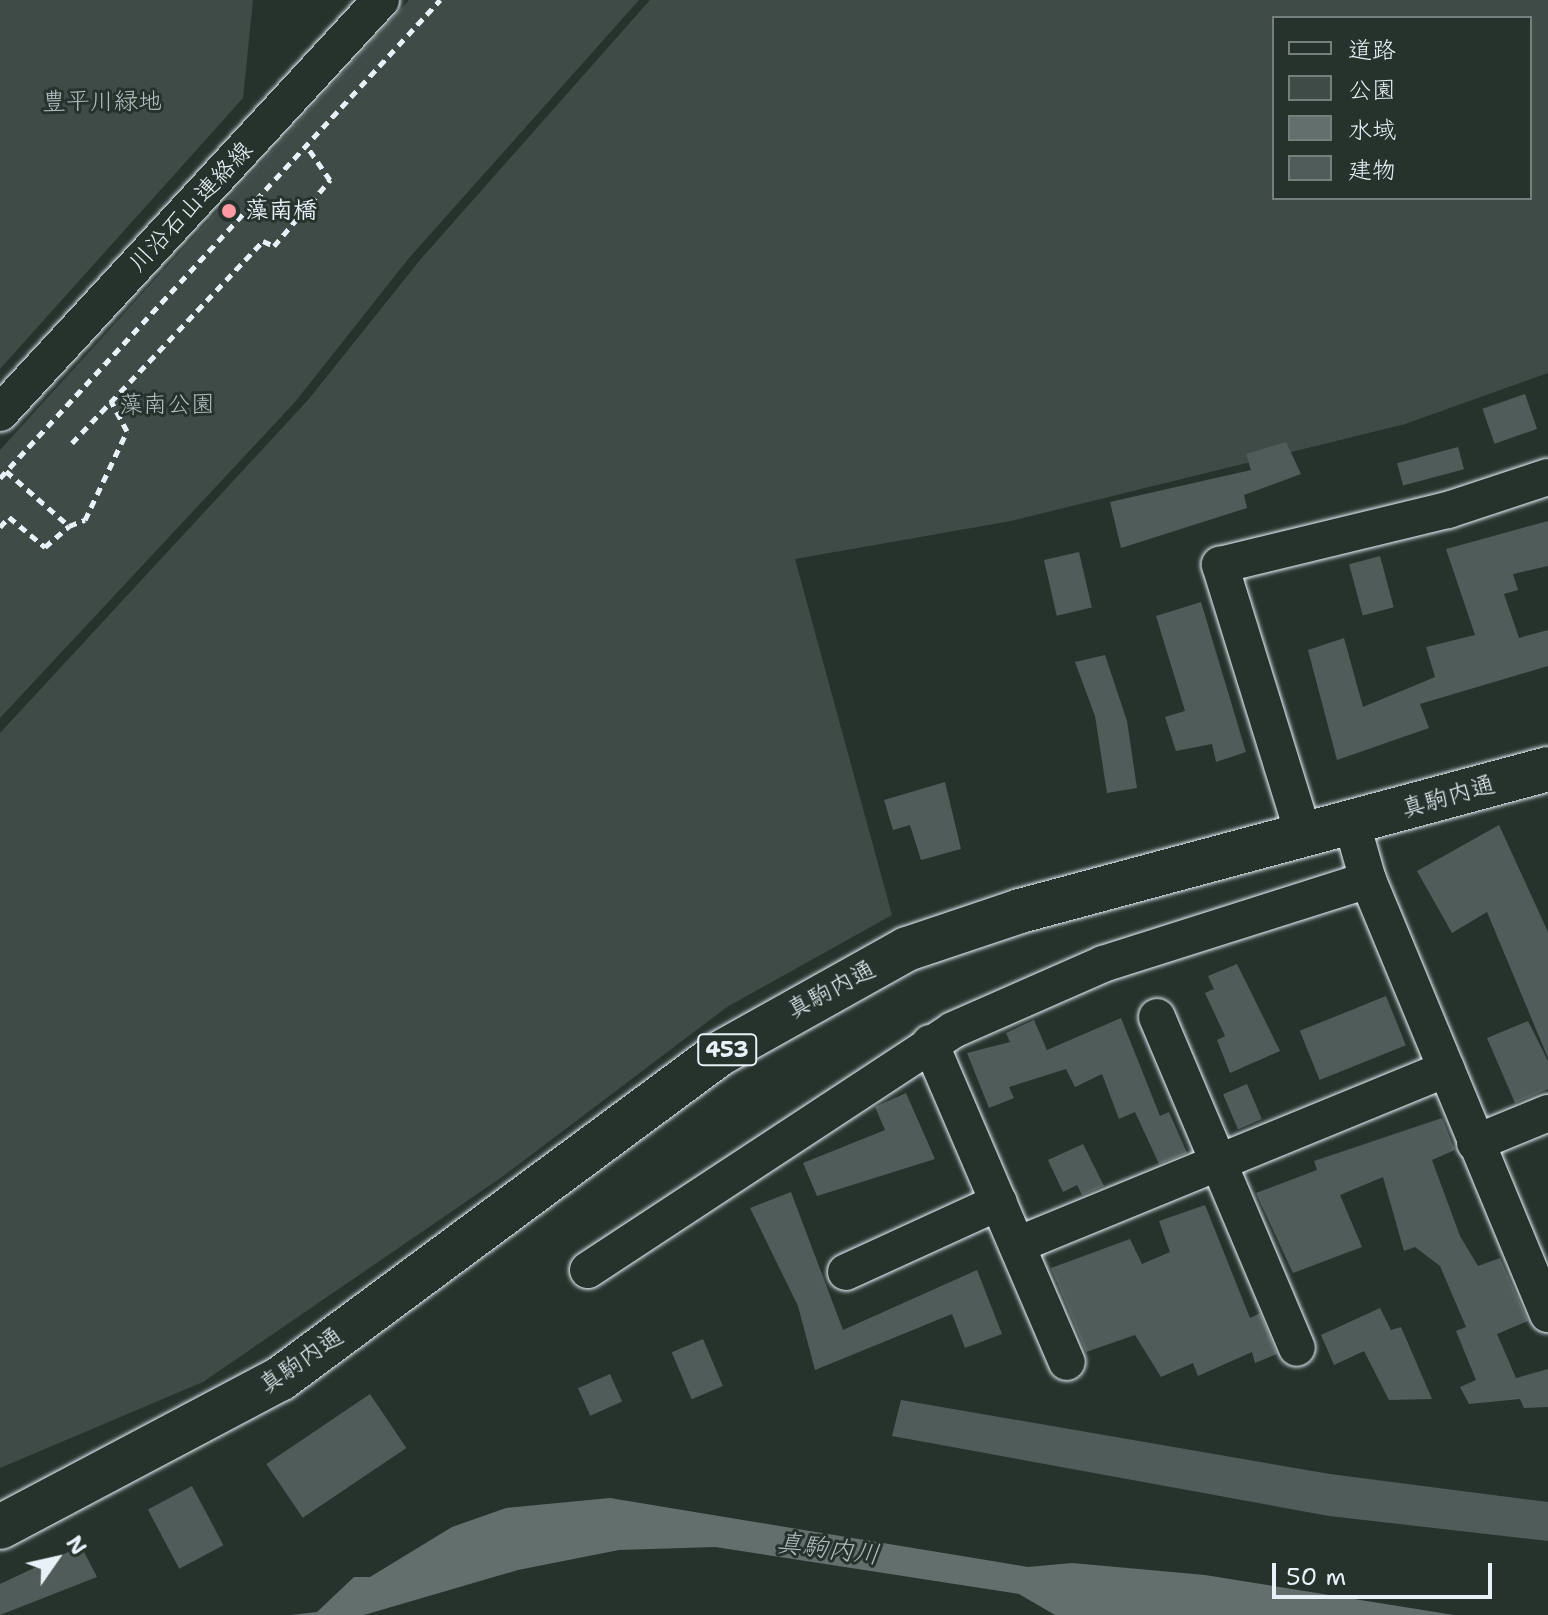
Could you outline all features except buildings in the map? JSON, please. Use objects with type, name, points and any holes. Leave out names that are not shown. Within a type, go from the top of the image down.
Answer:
[{"type":"highway","name":"真駒内通","points":[[0,1527],[280,1379],[719,1054],[806,1001],[907,949],[1006,916],[1548,769]]},
{"type":"street","name":"川沿石山連絡線","points":[[0,413],[381,0]]},
{"type":"street","points":[[1303,833],[1220,565],[1448,510],[1548,477]]},
{"type":"street","points":[[1352,824],[1368,880],[1475,1143],[1541,1276],[1548,1314]]},
{"type":"street","points":[[588,1270],[930,1043],[1039,987],[1368,880]]},
{"type":"street","points":[[1157,1017],[1214,1162],[1297,1348]]},
{"type":"street","points":[[930,1043],[1067,1362]]},
{"type":"street","points":[[1017,1245],[1446,1069]]},
{"type":"street","points":[[1475,1143],[1548,1113]]},
{"type":"street","points":[[846,1272],[999,1202]]},
{"type":"path","points":[[0,478],[440,0]]},
{"type":"path","points":[[72,443],[263,241],[274,246],[330,180],[306,145]]},
{"type":"path","points":[[0,527],[9,517],[45,547],[69,526],[85,520],[127,431],[111,401]]},
{"type":"path","points":[[6,471],[69,526]]},
{"type":"green space","name":"豊平川緑地","points":[[0,0],[253,0],[243,98],[0,369]]},
{"type":"green space","name":"藻南公園","points":[[409,0],[639,0],[409,258],[295,402],[0,718],[0,450]]},
{"type":"green space","points":[[650,0],[1548,0],[1548,373],[1405,424],[1011,521],[795,559],[892,915],[727,1007],[502,1177],[203,1382],[0,1468],[0,733],[308,400],[420,260]]},
{"type":"water","name":"真駒内川","points":[[610,1498],[1028,1567],[1072,1563],[1205,1575],[1454,1615],[1055,1615],[1019,1594],[715,1547],[619,1550],[518,1570],[364,1615],[291,1615],[317,1612],[354,1577],[370,1577],[452,1527],[506,1508]]},
{"type":"place","name":"藻南橋","points":[[229,211]]}]
